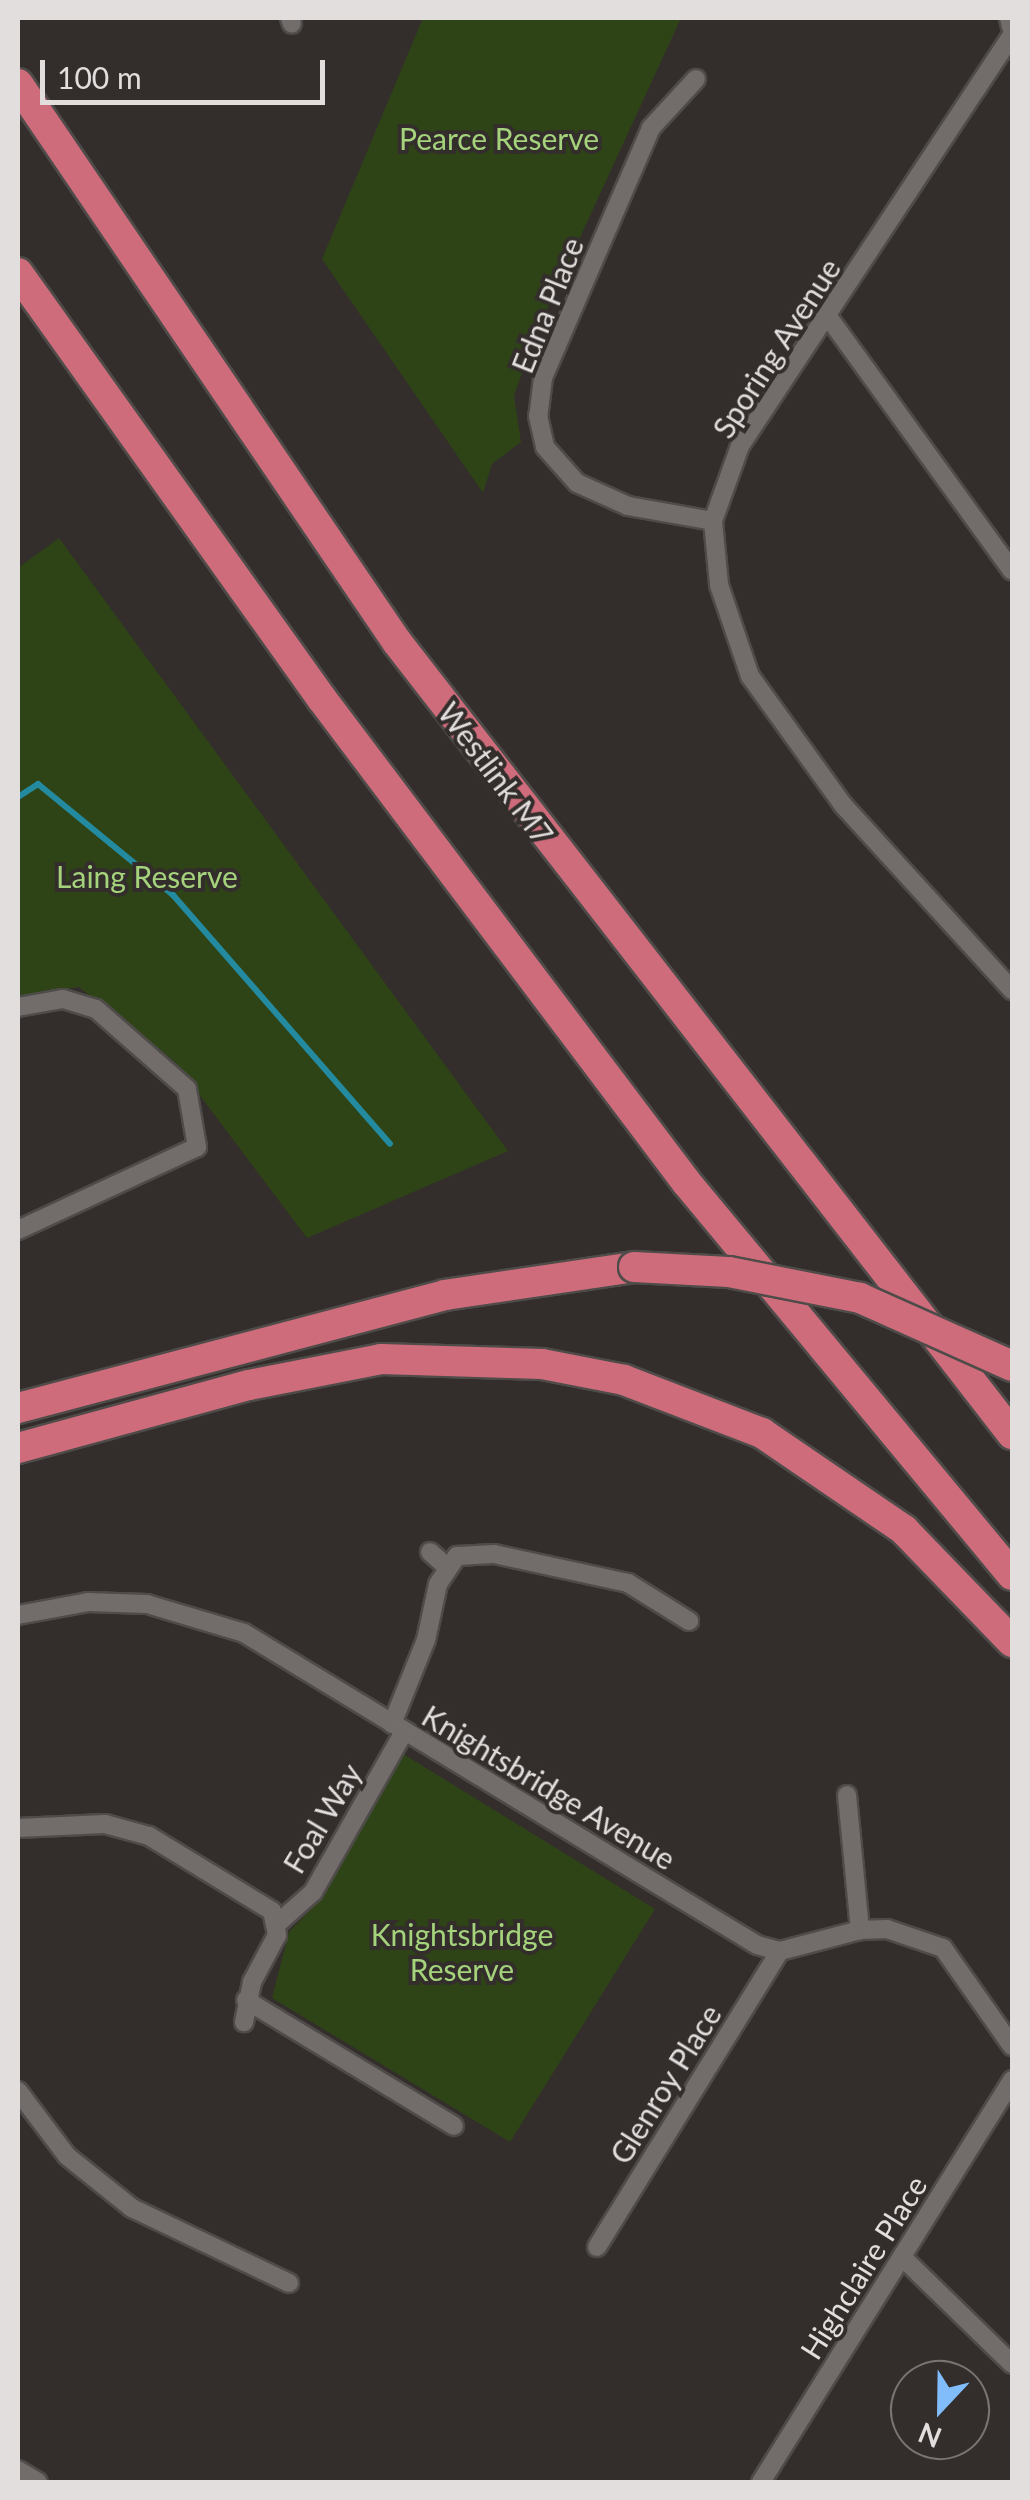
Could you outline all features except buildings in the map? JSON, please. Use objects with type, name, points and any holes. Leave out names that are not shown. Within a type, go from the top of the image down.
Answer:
[{"type":"highway","name":"Westlink M7","points":[[18,84],[287,486],[397,642],[1012,1434]]},
{"type":"highway","points":[[18,273],[322,699],[687,1182],[1012,1575]]},
{"type":"highway","points":[[18,1408],[445,1295],[634,1267],[730,1272],[846,1294],[933,1326],[1012,1366]]},
{"type":"highway","points":[[18,1448],[311,1370],[382,1359],[462,1357],[624,1380],[700,1406],[790,1450],[865,1500],[904,1530],[1012,1642]]},
{"type":"street","points":[[1010,18],[1012,27]]},
{"type":"street","name":"Sporing Avenue","points":[[1012,36],[830,318],[740,446],[713,521],[719,584],[750,676],[843,804],[1012,990]]},
{"type":"street","name":"Edna Place","points":[[696,79],[651,128],[543,378],[538,416],[545,447],[577,482],[628,506],[713,521]]},
{"type":"street","points":[[830,318],[1012,571]]},
{"type":"street","points":[[18,1007],[63,999],[96,1008],[187,1089],[197,1147],[18,1230]]},
{"type":"street","points":[[430,1552],[446,1566],[457,1556],[494,1554],[628,1583],[689,1621]]},
{"type":"street","name":"Foal Way","points":[[277,1924],[313,1892],[398,1728],[446,1566]]},
{"type":"street","name":"Knightsbridge Avenue","points":[[18,1615],[88,1602],[148,1604],[195,1615],[244,1633],[737,1934],[780,1951]]},
{"type":"street","points":[[847,1795],[860,1930]]},
{"type":"street","points":[[18,1828],[90,1823],[148,1836],[258,1899],[277,1924],[246,2000],[244,2022]]},
{"type":"street","points":[[780,1951],[860,1930],[917,1934],[943,1948],[1012,2046]]},
{"type":"street","name":"Glenroy Place","points":[[597,2247],[780,1951]]},
{"type":"street","points":[[246,2000],[454,2126]]},
{"type":"street","name":"Highclaire Place","points":[[761,2482],[1012,2080]]},
{"type":"street","points":[[18,2091],[67,2156],[132,2208],[288,2283]]},
{"type":"street","points":[[902,2257],[1012,2364]]},
{"type":"street","points":[[18,2470],[38,2482]]},
{"type":"green space","name":"Pearce Reserve","points":[[423,18],[681,18],[536,333],[514,396],[521,442],[492,464],[483,493],[322,259]]},
{"type":"green space","name":"Laing Reserve","points":[[59,538],[508,1151],[307,1238],[174,1061],[79,987],[18,996],[18,568]]},
{"type":"green space","name":"Knightsbridge Reserve","points":[[400,1752],[655,1909],[510,2142],[272,1998],[289,1932],[319,1901]]},
{"type":"waterway","points":[[18,797],[38,784],[173,895],[390,1144]]}]
